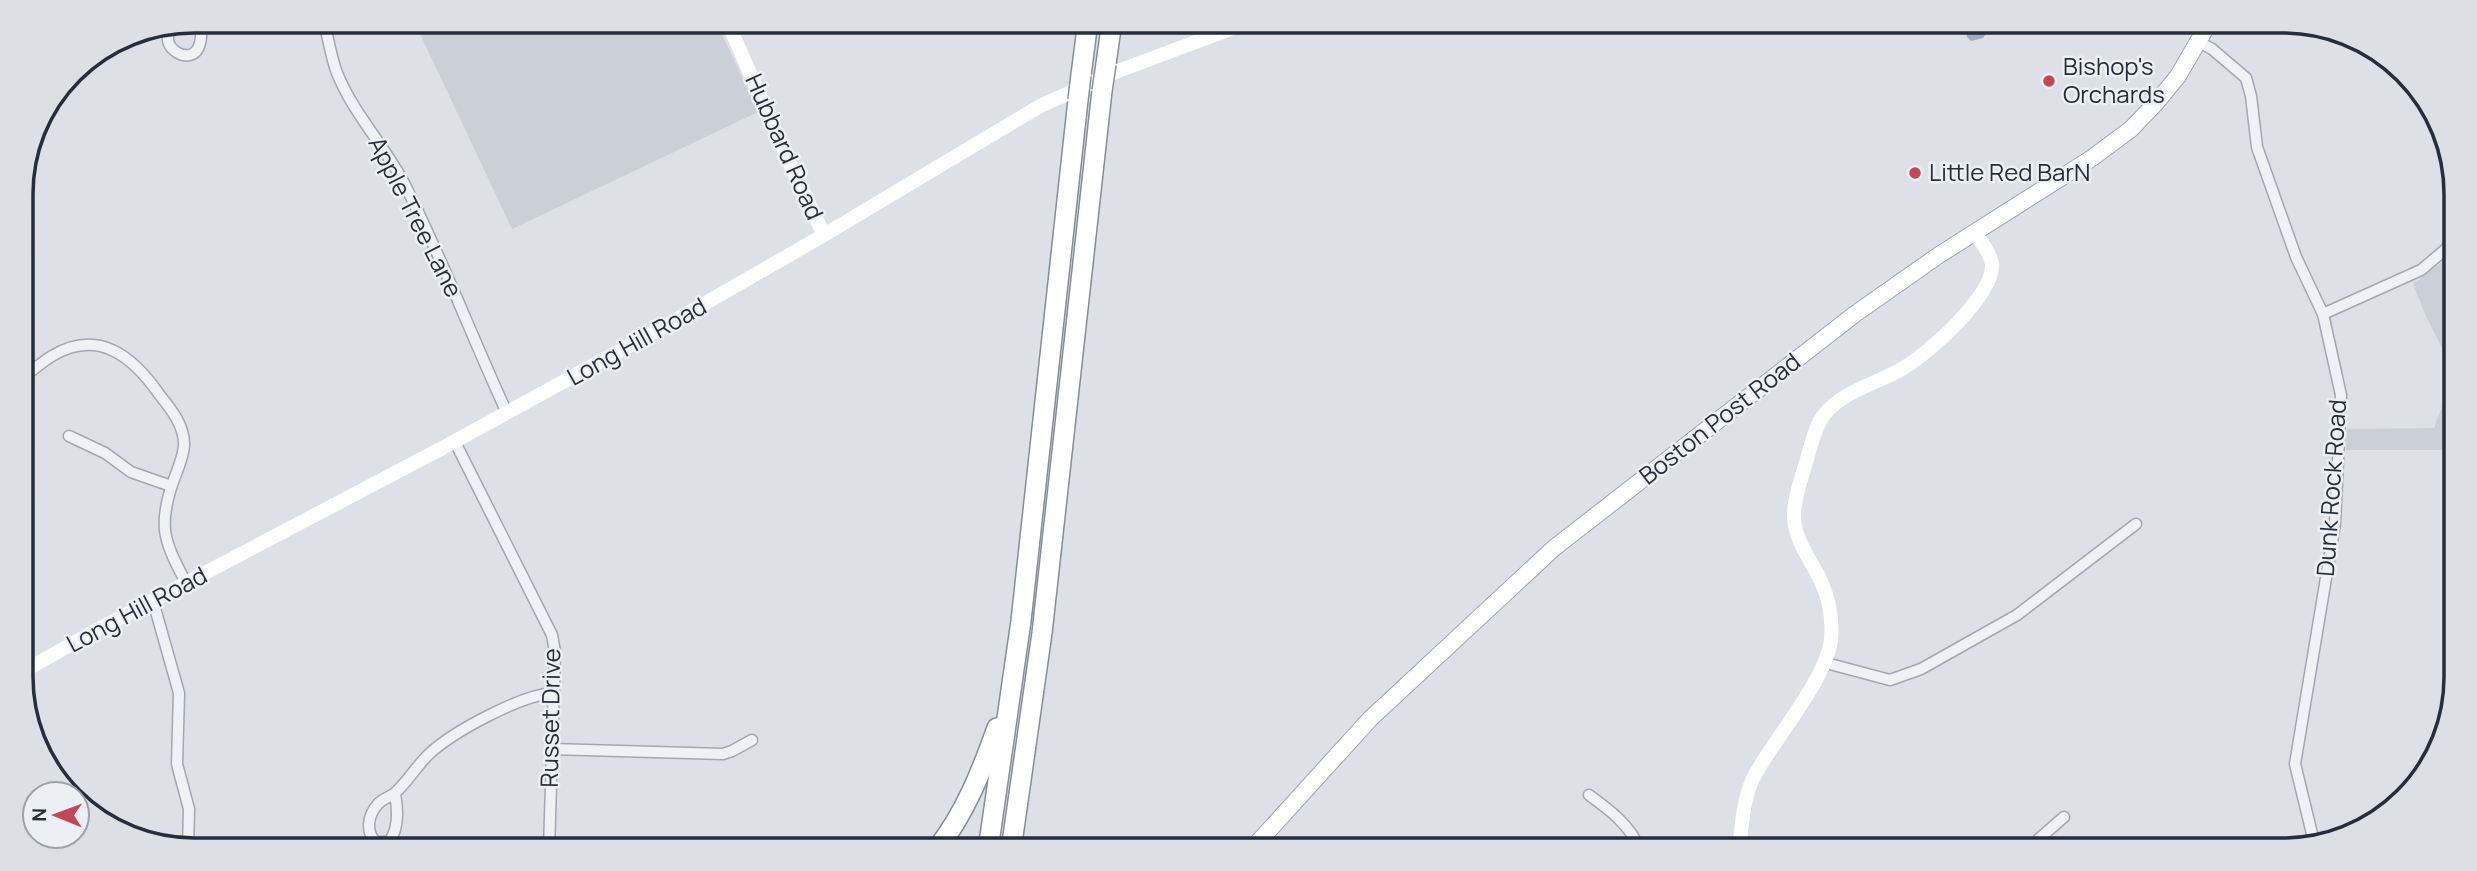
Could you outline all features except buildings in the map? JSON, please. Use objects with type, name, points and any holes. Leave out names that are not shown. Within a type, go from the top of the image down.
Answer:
[{"type":"highway","points":[[990,838],[1021,621],[1086,34]]},
{"type":"highway","points":[[1013,838],[1042,633],[1110,34]]},
{"type":"highway","points":[[944,838],[964,806],[984,766],[998,725],[1021,621]]},
{"type":"main road","name":"Boston Post Road","points":[[1262,837],[1370,719],[1554,548],[1855,314],[1974,233],[2092,158],[2131,129],[2165,93],[2204,33]]},
{"type":"street","points":[[169,35],[169,45],[176,53],[185,56],[194,53],[200,45],[200,34]]},
{"type":"street","name":"Apple Tree Lane","points":[[327,34],[337,71],[358,111],[391,160],[404,185],[452,285],[473,340],[507,413]]},
{"type":"street","name":"Hubbard Road","points":[[733,34],[824,235]]},
{"type":"street","name":"Long Hill Road","points":[[33,666],[455,442],[717,298],[1064,93],[1219,34]]},
{"type":"street","name":"Dunk Rock Road","points":[[2199,42],[2212,49],[2246,78],[2251,96],[2257,147],[2296,257],[2323,314],[2341,395],[2335,524],[2295,764],[2312,834]]},
{"type":"street","points":[[1741,837],[1745,803],[1754,775],[1826,663],[1831,640],[1831,609],[1820,579],[1802,549],[1794,518],[1798,487],[1813,440],[1823,415],[1844,397],[1890,376],[1924,354],[1982,293],[1990,278],[1992,265],[1987,248],[1974,233]]},
{"type":"street","points":[[2323,314],[2421,270],[2444,251]]},
{"type":"street","points":[[34,370],[51,356],[68,348],[101,346],[120,353],[136,365],[175,415],[184,446],[164,511],[163,531],[186,583]]},
{"type":"street","points":[[69,436],[105,453],[131,472],[171,486]]},
{"type":"street","name":"Russet Drive","points":[[455,442],[552,635],[555,652],[549,838]]},
{"type":"street","points":[[1826,663],[1890,680],[1921,669],[2017,615],[2136,524]]},
{"type":"street","points":[[153,601],[179,693],[177,764],[189,809],[188,837]]},
{"type":"street","points":[[370,838],[370,819],[377,805],[395,794],[431,753],[452,737],[517,703],[540,694],[553,693]]},
{"type":"street","points":[[551,749],[723,754],[752,740]]},
{"type":"street","points":[[392,838],[396,828],[395,794]]},
{"type":"street","points":[[1589,795],[1607,807],[1635,837]]},
{"type":"street","points":[[2041,837],[2064,817]]},
{"type":"shaded area","points":[[420,34],[722,34],[758,112],[512,229]]},
{"type":"shaded area","points":[[2444,261],[2444,352],[2425,314],[2413,284]]},
{"type":"shaded area","points":[[2444,401],[2444,450],[2346,450],[2347,429],[2434,428]]},
{"type":"water","points":[[1966,33],[1986,33],[1983,38],[1971,41]]},
{"type":"place","name":"Bishop's Orchards","points":[[2049,81]]},
{"type":"place","name":"Little Red BarN","points":[[1915,173]]}]
